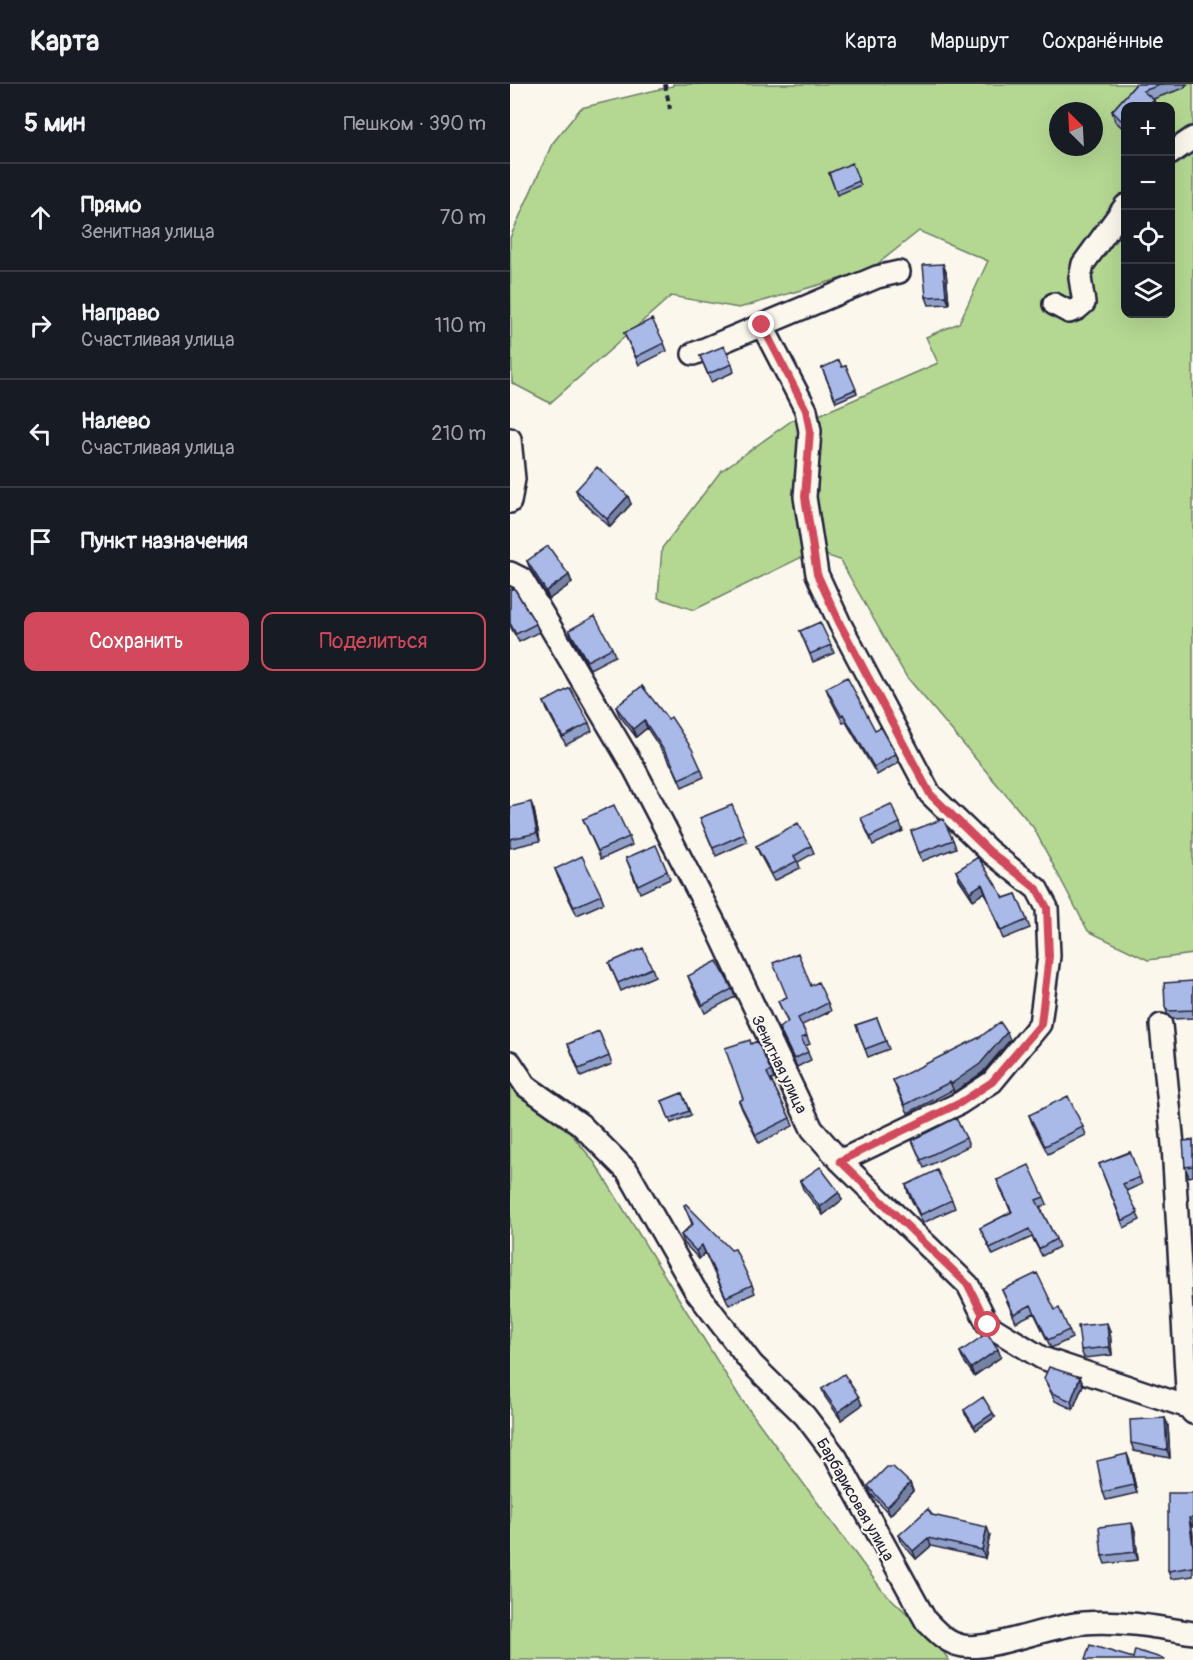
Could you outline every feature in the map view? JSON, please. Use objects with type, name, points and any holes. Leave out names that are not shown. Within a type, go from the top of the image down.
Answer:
[{"type":"street","points":[[1175,151],[1193,138]]},
{"type":"street","points":[[1054,304],[1069,312],[1084,303],[1080,278],[1083,264],[1121,210]]},
{"type":"street","points":[[693,354],[877,277],[899,272]]},
{"type":"street","points":[[762,325],[806,410],[810,431],[805,497],[817,574],[840,624],[930,794],[989,851],[1037,889],[1047,908],[1049,956],[1041,1024],[992,1082],[960,1103],[840,1161]]},
{"type":"street","points":[[510,439],[514,479],[510,502]]},
{"type":"street","name":"Зенитная улица","points":[[510,573],[522,579],[635,770],[716,926],[812,1129],[840,1161],[968,1285],[988,1325],[1042,1358],[1190,1410]]},
{"type":"street","points":[[1161,1025],[1173,1145],[1190,1410]]},
{"type":"street","name":"Барбарисовая улица","points":[[510,1062],[526,1086],[580,1124],[628,1172],[695,1290],[752,1364],[805,1416],[836,1457],[926,1621],[945,1640],[964,1646],[988,1644],[1049,1628],[1084,1623],[1135,1623],[1193,1633]]},
{"type":"path","points":[[665,84],[670,109]]},
{"type":"green space","points":[[673,84],[1193,84],[1193,954],[1148,960],[1088,931],[1033,827],[906,676],[840,560],[814,551],[694,610],[658,598],[662,548],[721,471],[794,419],[819,415],[938,363],[926,337],[959,323],[988,261],[919,231],[870,270],[739,308],[671,296],[550,403],[512,383],[510,238],[552,144],[581,108],[673,86]]},
{"type":"green space","points":[[510,1058],[595,1163],[739,1396],[882,1590],[934,1639],[949,1660],[510,1660]]},
{"type":"building","points":[[1136,84],[1163,84],[1143,91],[1154,100],[1152,102],[1121,102],[1121,120],[1112,111]]},
{"type":"building","points":[[852,163],[859,181],[836,191],[829,173]]},
{"type":"building","points":[[943,264],[946,296],[926,297],[923,265]]},
{"type":"building","points":[[652,319],[664,343],[636,357],[624,333]]},
{"type":"building","points":[[724,346],[732,364],[708,374],[700,356]]},
{"type":"building","points":[[839,360],[842,367],[846,366],[856,389],[835,398],[822,368]]},
{"type":"building","points":[[597,467],[628,496],[607,519],[576,490]]},
{"type":"building","points":[[548,546],[569,575],[546,591],[527,561]]},
{"type":"building","points":[[514,588],[536,624],[516,634],[510,623],[510,590]]},
{"type":"building","points":[[595,616],[612,648],[587,661],[569,630]]},
{"type":"building","points":[[820,622],[831,645],[810,654],[800,631]]},
{"type":"building","points":[[847,677],[875,730],[881,727],[896,754],[874,767],[826,688]]},
{"type":"building","points":[[642,686],[668,719],[671,717],[692,749],[701,769],[679,779],[671,761],[644,720],[633,729],[616,707]]},
{"type":"building","points":[[570,688],[589,723],[563,737],[544,702]]},
{"type":"building","points":[[531,802],[537,833],[510,839],[510,807]]},
{"type":"building","points":[[891,804],[900,823],[870,837],[861,818]]},
{"type":"building","points":[[614,805],[629,837],[598,851],[583,819]]},
{"type":"building","points":[[732,805],[744,834],[713,848],[700,818]]},
{"type":"building","points":[[943,819],[953,840],[919,853],[911,831]]},
{"type":"building","points":[[798,823],[811,846],[794,856],[797,861],[772,874],[756,846]]},
{"type":"building","points":[[656,845],[667,871],[638,885],[626,858]]},
{"type":"building","points":[[582,856],[601,895],[574,907],[555,869]]},
{"type":"building","points":[[978,857],[1004,898],[1016,894],[1027,920],[1001,931],[982,884],[970,892],[956,871]]},
{"type":"building","points":[[643,948],[652,968],[618,983],[609,963]]},
{"type":"building","points":[[798,953],[811,986],[818,982],[828,1003],[798,1018],[807,1036],[801,1038],[808,1052],[794,1059],[779,1028],[788,1022],[778,1001],[787,997],[773,963]]},
{"type":"building","points":[[717,961],[732,989],[703,1005],[688,976]]},
{"type":"building","points":[[1193,981],[1193,1010],[1169,1011],[1165,1007],[1164,983]]},
{"type":"building","points":[[877,1018],[886,1041],[865,1049],[856,1025]]},
{"type":"building","points":[[1000,1022],[1007,1032],[980,1064],[951,1084],[950,1082],[905,1105],[893,1080],[980,1037]]},
{"type":"building","points":[[599,1031],[609,1056],[579,1069],[568,1044]]},
{"type":"building","points":[[750,1040],[751,1044],[757,1041],[771,1071],[767,1073],[790,1118],[756,1135],[739,1101],[743,1099],[725,1048]]},
{"type":"building","points":[[682,1093],[689,1111],[669,1119],[662,1101]]},
{"type":"building","points":[[1068,1096],[1083,1127],[1045,1146],[1029,1115]]},
{"type":"building","points":[[956,1118],[966,1138],[921,1160],[912,1140]]},
{"type":"building","points":[[1193,1140],[1193,1166],[1185,1167],[1183,1141]]},
{"type":"building","points":[[1130,1152],[1140,1177],[1123,1184],[1138,1213],[1122,1221],[1099,1164]]},
{"type":"building","points":[[1029,1165],[1044,1197],[1036,1200],[1056,1239],[1039,1249],[1029,1229],[990,1248],[980,1228],[1012,1212],[997,1180]]},
{"type":"building","points":[[820,1167],[839,1192],[820,1207],[800,1181]]},
{"type":"building","points":[[937,1170],[952,1200],[920,1215],[906,1185]]},
{"type":"building","points":[[686,1204],[731,1250],[735,1249],[752,1285],[726,1297],[702,1245],[696,1251],[681,1235],[693,1224],[684,1205]]},
{"type":"building","points":[[1037,1273],[1055,1310],[1059,1308],[1069,1330],[1048,1340],[1031,1305],[1014,1314],[1002,1290]]},
{"type":"building","points":[[1107,1323],[1109,1347],[1081,1350],[1078,1326]]},
{"type":"building","points":[[987,1333],[998,1349],[971,1368],[960,1352]]},
{"type":"building","points":[[1049,1367],[1080,1377],[1071,1401],[1052,1393],[1044,1378]]},
{"type":"building","points":[[844,1374],[859,1397],[838,1412],[822,1389]]},
{"type":"building","points":[[983,1397],[993,1413],[974,1426],[964,1410]]},
{"type":"building","points":[[1165,1418],[1167,1450],[1131,1443],[1130,1420]]},
{"type":"building","points":[[1127,1454],[1134,1485],[1103,1492],[1097,1461]]},
{"type":"building","points":[[887,1467],[893,1467],[910,1483],[887,1507],[868,1486]]},
{"type":"building","points":[[1168,1493],[1193,1493],[1193,1518],[1189,1518],[1193,1567],[1168,1571]]},
{"type":"building","points":[[928,1509],[932,1515],[987,1527],[982,1550],[928,1538],[913,1551],[899,1535]]},
{"type":"building","points":[[1132,1523],[1135,1552],[1102,1556],[1099,1527]]},
{"type":"building","points":[[1090,1645],[1133,1658],[1135,1650],[1165,1660],[1085,1660]]},
{"type":"route","points":[[762,325],[806,410],[810,431],[805,497],[817,574],[840,624],[930,794],[989,851],[1037,889],[1047,908],[1049,956],[1041,1024],[992,1082],[960,1103],[840,1161],[968,1285],[988,1325]]}]
